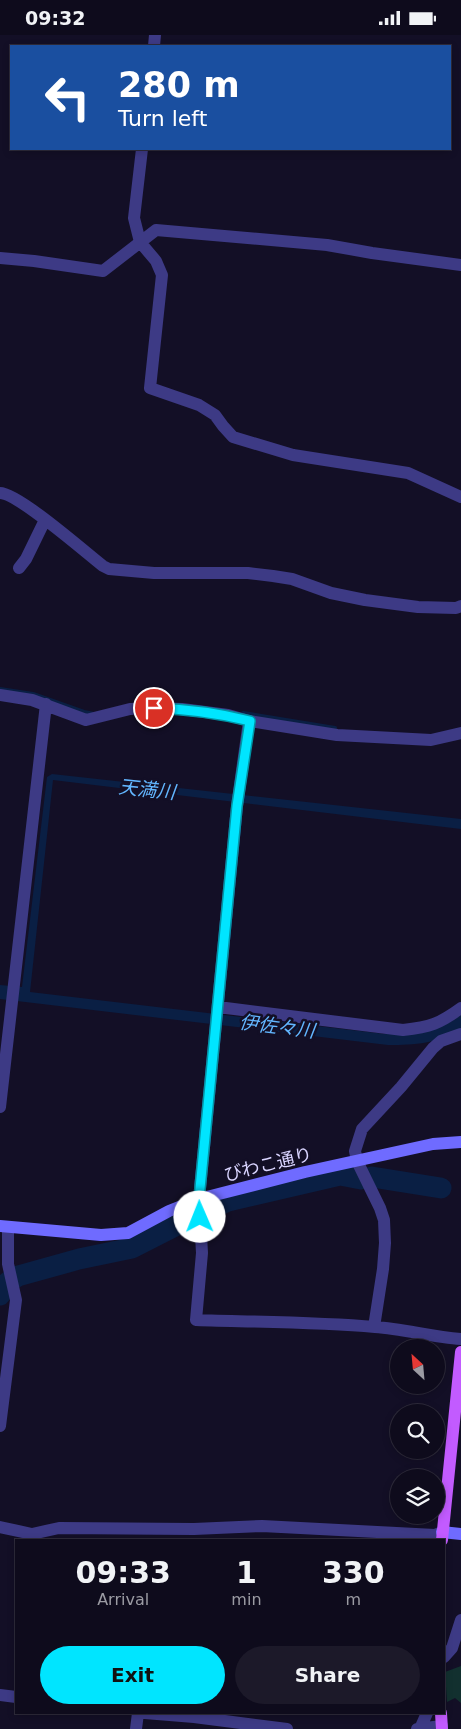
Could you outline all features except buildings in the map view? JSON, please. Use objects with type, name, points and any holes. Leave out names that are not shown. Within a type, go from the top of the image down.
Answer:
[{"type":"main road","points":[[442,1536],[461,1352]]},
{"type":"main road","points":[[441,1714],[442,1727]]},
{"type":"street","points":[[142,150],[134,218],[140,242],[156,261],[162,275],[150,388],[199,405],[216,415],[233,437],[319,461],[348,463],[408,473],[461,497]]},
{"type":"street","points":[[0,258],[103,271],[156,230],[327,245],[461,265]]},
{"type":"street","points":[[0,493],[5,493],[21,502],[109,569],[154,573],[248,573],[292,579],[332,593],[365,600],[418,607],[456,608],[461,606]]},
{"type":"street","points":[[19,568],[26,559],[45,520]]},
{"type":"street","points":[[0,695],[32,700],[86,719],[130,709],[154,708],[228,715],[250,721],[346,735],[431,740],[461,733]]},
{"type":"street","points":[[0,1107],[46,705]]},
{"type":"street","points":[[250,721],[237,806],[199,1199],[202,1253],[196,1320],[374,1327],[417,1332],[435,1337],[461,1339]]},
{"type":"street","points":[[218,1008],[402,1030],[423,1028],[446,1021],[461,1008]]},
{"type":"street","points":[[374,1327],[383,1269],[384,1220],[380,1207],[357,1161],[355,1151],[362,1129],[401,1087],[433,1048],[441,1041],[456,1035],[446,1021]]},
{"type":"street","name":"びわこ通り","points":[[4,1227],[102,1235],[128,1233],[169,1211],[199,1199],[305,1172],[433,1144],[461,1142]]},
{"type":"street","points":[[0,1426],[16,1300],[8,1264],[4,1227]]},
{"type":"street","points":[[0,1279],[8,1264]]},
{"type":"street","points":[[0,1527],[32,1534],[59,1528],[194,1529],[262,1526],[442,1536],[461,1534]]},
{"type":"street","points":[[445,1656],[452,1647],[461,1620]]},
{"type":"street","points":[[0,1695],[15,1697]]},
{"type":"street","points":[[136,1729],[138,1714]]},
{"type":"street","points":[[157,1714],[287,1729]]},
{"type":"street","points":[[419,1729],[426,1714]]},
{"type":"street","points":[[419,1729],[442,1727]]},
{"type":"green space","points":[[461,1666],[461,1703],[455,1698],[447,1702],[445,1672]]},
{"type":"water","points":[[52,774],[461,819],[461,829],[53,780],[30,992],[385,1034],[434,1028],[452,1021],[461,1015],[461,1028],[444,1037],[426,1043],[388,1045],[0,999],[0,985],[22,987],[47,777]]},
{"type":"waterway","points":[[0,689],[33,694],[94,714]]},
{"type":"waterway","points":[[243,713],[335,728]]},
{"type":"waterway","points":[[0,1295],[8,1282],[18,1276],[79,1259],[132,1248],[228,1201],[340,1175],[361,1179],[372,1177],[441,1188]]},
{"type":"route","points":[[154,708],[182,709],[228,715],[250,721],[237,806],[199,1199],[200,1217]]},
{"type":"water label","name":"天満川","points":[[147,789]]},
{"type":"water label","name":"伊佐々川","points":[[277,1026]]}]
